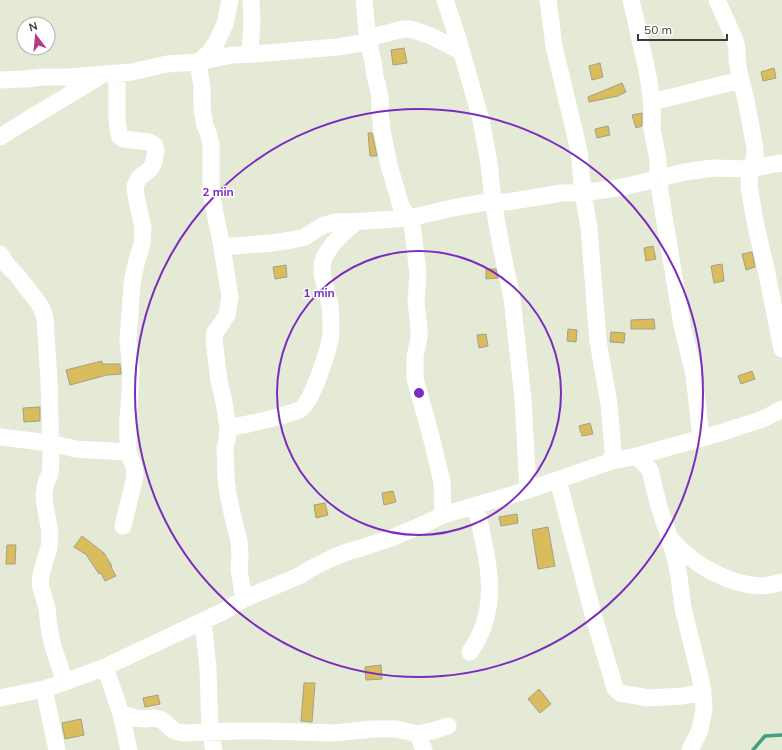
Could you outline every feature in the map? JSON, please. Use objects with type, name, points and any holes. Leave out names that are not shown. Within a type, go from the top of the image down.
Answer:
[{"type":"street","points":[[198,62],[209,53],[216,43],[225,24],[230,0]]},
{"type":"street","points":[[250,54],[252,34],[251,0]]},
{"type":"street","points":[[364,0],[368,42],[380,96],[382,130],[389,165],[402,209],[410,218],[412,228],[418,274],[416,302],[419,337],[415,357],[415,379],[442,482],[443,515]]},
{"type":"street","points":[[445,0],[462,52],[481,120],[489,163],[493,201],[512,298],[523,399],[528,490]]},
{"type":"street","points":[[548,0],[554,46],[579,151],[583,193],[589,228],[598,342],[609,404],[613,451],[612,461]]},
{"type":"street","points":[[631,0],[646,66],[652,102],[652,130],[658,158],[658,178],[682,325],[694,375],[701,438]]},
{"type":"street","points":[[717,0],[735,40],[737,48],[737,60],[755,148],[755,157],[750,169],[749,187],[782,349]]},
{"type":"street","points":[[0,80],[132,72],[167,64],[198,62],[232,55],[337,47],[368,42],[376,36],[394,30],[408,29],[436,38],[450,47],[462,52]]},
{"type":"street","points":[[198,62],[202,87],[202,108],[205,126],[211,144],[212,191],[214,208],[230,297],[227,315],[215,332],[214,340],[219,382],[228,428],[226,478],[228,494],[239,540],[239,570],[244,599]]},
{"type":"street","points":[[0,137],[111,73]]},
{"type":"street","points":[[111,73],[118,85],[117,120],[120,137],[123,139],[149,142],[155,146],[156,150],[154,162],[150,169],[139,178],[135,186],[143,228],[142,244],[132,284],[128,341],[131,371],[128,416],[128,452],[134,466],[135,473],[123,526]]},
{"type":"street","points":[[652,102],[741,80]]},
{"type":"street","points":[[222,247],[292,240],[305,237],[324,225],[336,222],[410,218],[452,208],[493,201],[507,202],[561,193],[583,193],[623,186],[685,172],[713,168],[750,169],[782,163]]},
{"type":"street","points":[[228,428],[296,412],[302,409],[308,402],[322,365],[331,333],[330,308],[323,274],[323,262],[327,252],[336,241],[356,222]]},
{"type":"street","points":[[0,254],[37,301],[45,318],[49,380],[51,461],[50,473],[44,494],[50,532],[49,548],[44,560],[40,584],[47,608],[53,647],[65,682]]},
{"type":"street","points":[[0,698],[44,689],[105,667],[224,612],[244,599],[301,575],[332,558],[391,538],[443,515],[528,490],[612,461],[638,456],[720,433],[763,419],[782,409]]},
{"type":"street","points":[[0,438],[50,443],[76,449],[128,452]]},
{"type":"street","points":[[0,445],[29,441]]},
{"type":"street","points":[[638,456],[650,470],[659,507],[676,561],[683,608],[703,692],[704,708],[700,730],[690,750]]},
{"type":"street","points":[[558,480],[594,618],[615,688],[620,693],[649,698],[683,696],[703,692]]},
{"type":"street","points":[[470,652],[478,641],[483,629],[488,610],[489,592],[489,574],[476,505]]},
{"type":"street","points":[[669,536],[681,550],[695,561],[732,581],[762,586],[782,582]]},
{"type":"street","points":[[203,621],[208,669],[210,731],[214,750]]},
{"type":"street","points":[[105,667],[121,714],[129,750]]},
{"type":"street","points":[[44,689],[57,750]]},
{"type":"street","points":[[121,714],[135,718],[154,718],[162,720],[174,731],[184,734],[210,731],[333,733],[374,729],[396,729],[418,734],[432,732],[448,726]]},
{"type":"street","points":[[418,734],[424,750]]},
{"type":"building","points":[[404,48],[407,63],[393,65],[391,50]]},
{"type":"building","points":[[600,63],[603,77],[592,80],[589,66]]},
{"type":"building","points":[[774,68],[776,78],[763,81],[761,72]]},
{"type":"building","points":[[622,83],[626,92],[618,96],[589,102],[588,97]]},
{"type":"building","points":[[642,113],[642,126],[636,128],[632,115]]},
{"type":"building","points":[[608,126],[610,135],[597,138],[595,129]]},
{"type":"building","points":[[368,133],[372,133],[377,156],[370,156]]},
{"type":"building","points":[[653,246],[656,259],[646,261],[644,248]]},
{"type":"building","points":[[752,252],[755,267],[746,270],[742,254]]},
{"type":"building","points":[[722,264],[724,281],[714,283],[711,266]]},
{"type":"building","points":[[286,265],[287,277],[275,279],[273,267]]},
{"type":"building","points":[[486,269],[496,269],[498,278],[486,279]]},
{"type":"building","points":[[654,319],[655,329],[631,329],[631,320]]},
{"type":"building","points":[[568,329],[577,330],[576,342],[567,341]]},
{"type":"building","points":[[611,332],[625,333],[624,343],[610,342]]},
{"type":"building","points":[[486,334],[488,346],[479,348],[477,335]]},
{"type":"building","points":[[102,361],[102,364],[120,364],[121,374],[107,375],[70,385],[66,370]]},
{"type":"building","points":[[752,371],[755,379],[741,384],[738,376]]},
{"type":"building","points":[[40,407],[40,421],[24,422],[23,408]]},
{"type":"building","points":[[590,423],[593,434],[582,436],[579,426]]},
{"type":"building","points":[[393,491],[396,502],[384,505],[382,493]]},
{"type":"building","points":[[325,503],[328,515],[316,518],[314,505]]},
{"type":"building","points":[[517,514],[518,523],[501,526],[499,517]]},
{"type":"building","points":[[548,527],[555,566],[538,569],[532,530]]},
{"type":"building","points":[[82,536],[104,553],[116,576],[105,581],[101,573],[99,574],[87,555],[74,547]]},
{"type":"building","points":[[7,545],[16,545],[15,564],[6,564]]},
{"type":"building","points":[[381,665],[382,679],[366,680],[365,667]]},
{"type":"building","points":[[304,683],[315,683],[312,722],[301,721]]},
{"type":"building","points":[[539,689],[551,704],[540,713],[528,699]]},
{"type":"building","points":[[158,695],[160,704],[145,707],[143,698]]},
{"type":"building","points":[[81,719],[84,735],[65,739],[62,723]]},
{"type":"waterway","points":[[753,750],[765,736],[782,735]]}]
